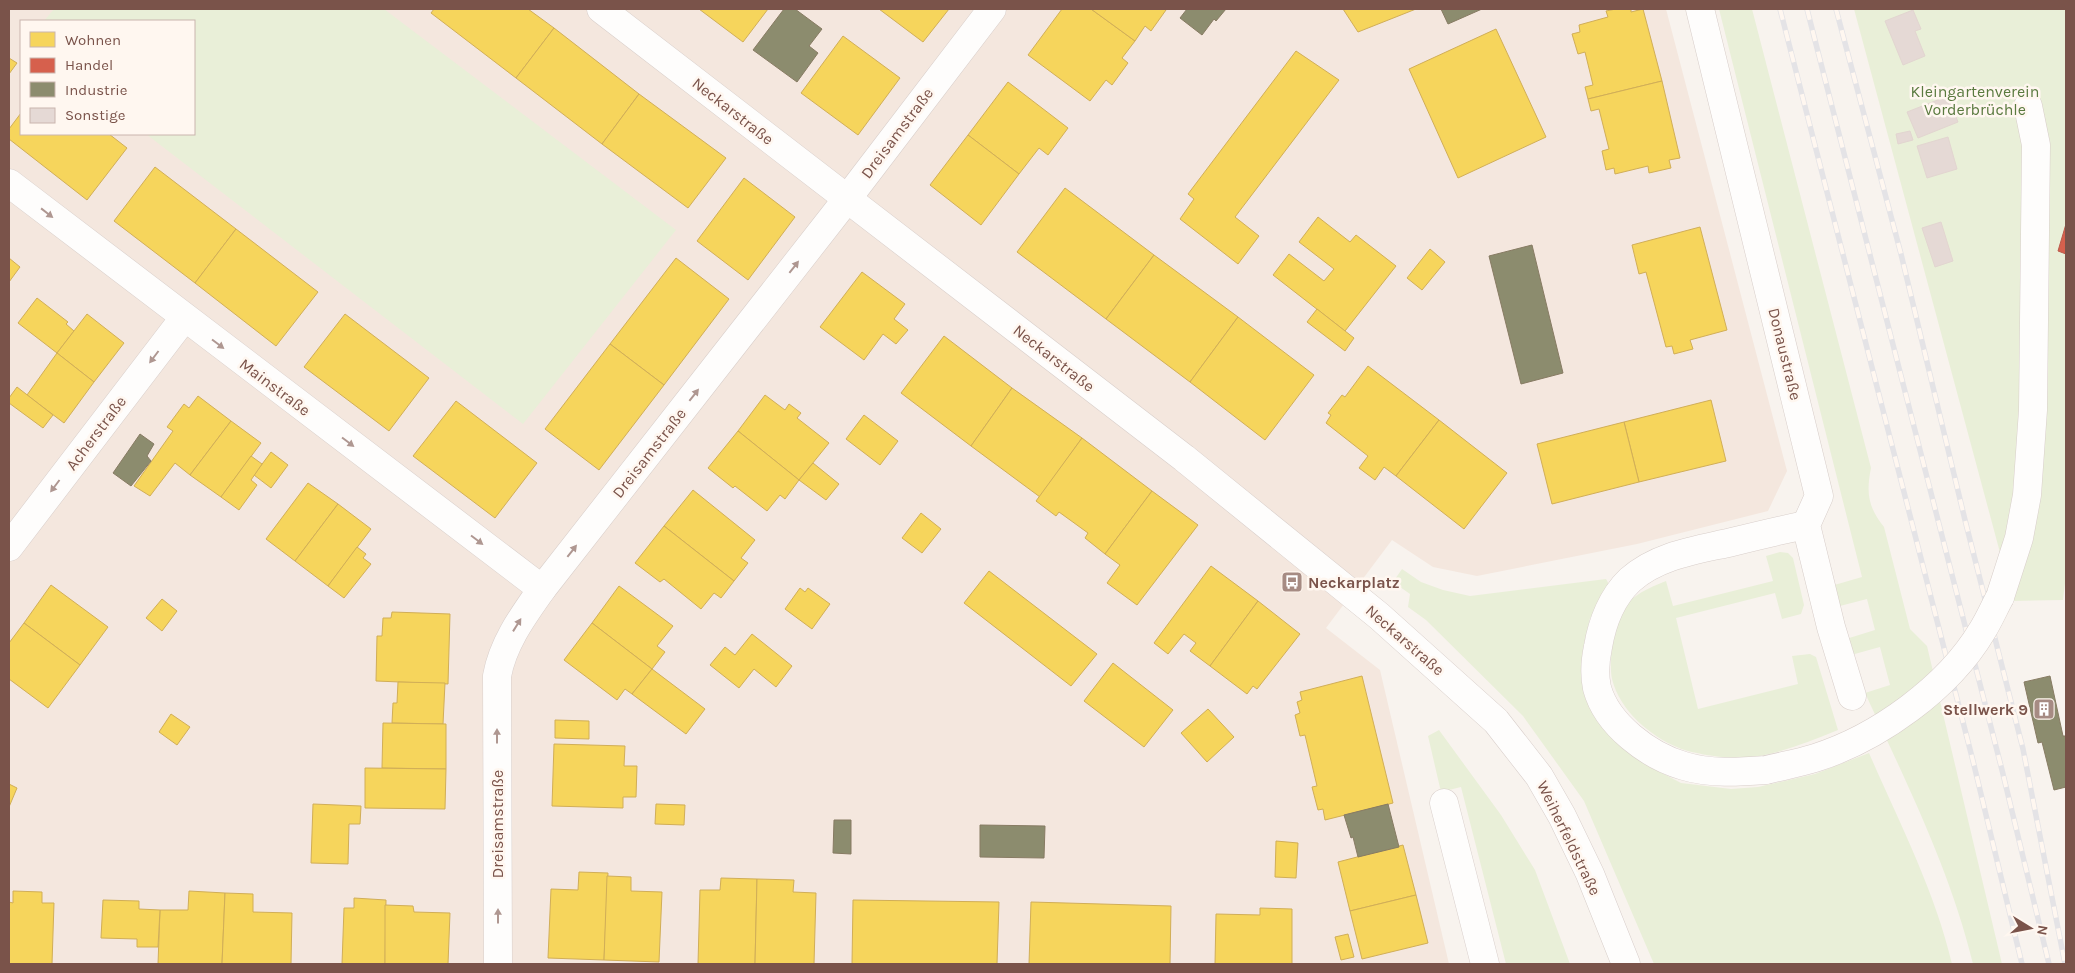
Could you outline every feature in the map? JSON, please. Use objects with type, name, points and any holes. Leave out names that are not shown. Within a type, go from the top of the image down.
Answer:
[{"type":"street","name":"Neckarstraße","points":[[601,9],[1184,458],[1380,616],[1496,720]]},
{"type":"street","name":"Dreisamstraße","points":[[498,964],[497,676],[499,664],[515,627],[542,589],[847,199],[992,9]]},
{"type":"street","name":"Donaustraße","points":[[1700,9],[1820,496],[1806,525]]},
{"type":"street","points":[[1852,696],[1831,627],[1806,525],[1675,555],[1630,580],[1616,598],[1604,619],[1594,666],[1598,689],[1607,710],[1623,730],[1646,748],[1668,761],[1686,767],[1723,772],[1766,770],[1816,757],[1845,746],[1910,709],[1928,695],[1963,657],[1982,631],[2000,597],[2020,538],[2027,496],[2033,410],[2036,145],[2028,106]]},
{"type":"street","name":"Mainstraße","points":[[9,183],[542,589]]},
{"type":"street","name":"Acherstraße","points":[[9,547],[184,318]]},
{"type":"street","name":"Weiherfeldstraße","points":[[1496,720],[1539,776],[1562,816],[1590,874],[1626,964]]},
{"type":"street","points":[[1444,802],[1485,964]]},
{"type":"shaded area","points":[[9,9],[1666,9],[1787,471],[1768,511],[1637,544],[1477,576],[1433,567],[1392,540],[1326,628],[1380,670],[1449,964],[9,964]]},
{"type":"green space","points":[[54,9],[384,9],[676,230],[523,424],[147,135],[195,135],[195,20],[45,20]]},
{"type":"green space","points":[[1719,9],[1752,9],[1871,468],[1870,499],[1875,513],[1884,527],[1910,629],[1927,646],[2002,964],[1973,964],[1940,860],[1865,693],[1890,685],[1880,647],[1851,655],[1846,639],[1875,630],[1867,599],[1836,607],[1831,586],[1862,577]]},
{"type":"green space","name":"Kleingartenverein Vorderbrüchle","points":[[1854,9],[2066,9],[2066,575],[2063,600],[2013,601]]},
{"type":"green space","points":[[1780,552],[1788,553],[1793,558],[1804,605],[1801,614],[1782,619],[1775,593],[1676,618],[1698,709],[1798,684],[1792,656],[1810,654],[1816,657],[1838,730],[1775,753],[1736,758],[1691,752],[1657,737],[1629,712],[1616,691],[1612,679],[1613,626],[1622,609],[1641,592],[1666,581],[1673,606],[1773,581],[1766,556]]},
{"type":"green space","points":[[1402,569],[1421,582],[1443,590],[1470,596],[1606,579],[1612,590],[1590,618],[1583,649],[1584,685],[1660,772],[1681,783],[1731,789],[1758,787],[1815,774],[1869,753],[1926,883],[1945,937],[1952,964],[1654,964],[1584,801],[1523,716],[1426,620],[1408,607],[1410,594],[1393,582]]},
{"type":"green space","points":[[1439,730],[1501,815],[1535,870],[1570,964],[1506,964],[1461,787],[1441,792],[1428,736]]},
{"type":"building: Wohnen","points":[[434,9],[528,9],[554,28],[516,78],[431,13]]},
{"type":"building: Wohnen","points":[[699,9],[768,9],[743,42]]},
{"type":"building: Wohnen","points":[[879,9],[949,9],[923,42]]},
{"type":"building: Wohnen","points":[[1062,9],[1091,9],[1135,41],[1122,58],[1128,63],[1112,85],[1106,80],[1090,101],[1028,55]]},
{"type":"building: Wohnen","points":[[1091,9],[1166,10],[1151,31],[1145,26],[1135,41]]},
{"type":"building: Wohnen","points":[[1343,9],[1416,9],[1358,32]]},
{"type":"building: Wohnen","points":[[1631,9],[1631,12],[1643,9],[1662,81],[1588,99],[1585,87],[1593,85],[1585,52],[1578,54],[1572,34],[1580,32],[1579,25],[1608,17],[1606,11]]},
{"type":"building: Wohnen","points":[[554,28],[639,94],[602,144],[516,78]]},
{"type":"building: Wohnen","points":[[1496,29],[1546,137],[1458,178],[1409,69]]},
{"type":"building: Wohnen","points":[[843,36],[900,78],[858,135],[801,93]]},
{"type":"building: Wohnen","points":[[1296,51],[1339,80],[1235,217],[1259,236],[1238,264],[1180,219],[1194,199],[1188,194]]},
{"type":"building: Wohnen","points":[[9,58],[17,63],[9,74]]},
{"type":"building: Wohnen","points":[[1662,81],[1680,158],[1669,160],[1671,168],[1649,173],[1648,166],[1615,174],[1614,168],[1606,170],[1602,151],[1609,149],[1599,109],[1591,111],[1588,99]]},
{"type":"building: Wohnen","points":[[1008,82],[1068,128],[1048,155],[1039,148],[1019,174],[968,135]]},
{"type":"building: Wohnen","points":[[639,94],[726,158],[688,208],[602,144]]},
{"type":"building: Wohnen","points":[[20,114],[20,135],[110,135],[127,148],[87,200],[9,139],[9,129]]},
{"type":"building: Wohnen","points":[[968,135],[1019,174],[981,225],[930,185]]},
{"type":"building: Wohnen","points":[[155,167],[236,229],[195,283],[114,221]]},
{"type":"building: Wohnen","points":[[744,178],[795,217],[748,280],[697,241]]},
{"type":"building: Wohnen","points":[[1065,188],[1154,255],[1106,319],[1017,252]]},
{"type":"building: Wohnen","points":[[1318,217],[1350,242],[1356,235],[1396,266],[1345,331],[1273,275],[1289,254],[1324,281],[1334,269],[1299,242]]},
{"type":"building: Wohnen","points":[[1700,227],[1727,330],[1690,340],[1693,349],[1674,354],[1672,346],[1666,347],[1646,272],[1639,274],[1632,245]]},
{"type":"building: Wohnen","points":[[236,229],[318,292],[276,346],[195,283]]},
{"type":"building: Wohnen","points":[[1430,249],[1445,262],[1422,290],[1407,278]]},
{"type":"building: Wohnen","points":[[1154,255],[1238,317],[1190,382],[1106,319]]},
{"type":"building: Wohnen","points":[[9,258],[20,267],[9,282]]},
{"type":"building: Wohnen","points":[[676,258],[729,299],[664,385],[610,344]]},
{"type":"building: Wohnen","points":[[862,272],[905,304],[894,319],[908,330],[896,344],[883,334],[864,360],[820,327]]},
{"type":"building: Wohnen","points":[[37,298],[68,322],[66,324],[74,331],[57,353],[18,323]]},
{"type":"building: Wohnen","points":[[1317,309],[1354,338],[1345,351],[1307,322]]},
{"type":"building: Wohnen","points":[[87,314],[124,343],[94,382],[57,353]]},
{"type":"building: Wohnen","points":[[345,314],[429,378],[389,431],[304,367]]},
{"type":"building: Wohnen","points":[[1238,317],[1314,375],[1265,440],[1190,382]]},
{"type":"building: Wohnen","points":[[944,336],[1012,388],[971,446],[901,393]]},
{"type":"building: Wohnen","points":[[610,344],[664,385],[599,470],[545,429]]},
{"type":"building: Wohnen","points":[[57,353],[94,382],[64,423],[27,395]]},
{"type":"building: Wohnen","points":[[1368,366],[1439,420],[1396,476],[1384,467],[1375,480],[1359,468],[1368,456],[1326,423],[1331,415],[1328,413],[1342,395],[1345,397]]},
{"type":"building: Wohnen","points":[[17,387],[53,415],[43,428],[9,403],[9,398]]},
{"type":"building: Wohnen","points":[[1012,388],[1082,438],[1040,497],[971,446]]},
{"type":"building: Wohnen","points":[[765,395],[785,410],[789,404],[801,413],[797,418],[829,443],[799,480],[738,431]]},
{"type":"building: Wohnen","points":[[198,396],[231,421],[190,475],[175,463],[150,496],[134,486],[173,431],[167,427],[184,404],[189,408]]},
{"type":"building: Wohnen","points":[[1711,400],[1726,461],[1639,482],[1624,422]]},
{"type":"building: Wohnen","points":[[456,401],[537,463],[495,518],[413,456]]},
{"type":"building: Wohnen","points":[[864,415],[898,441],[880,465],[846,439]]},
{"type":"building: Wohnen","points":[[1439,420],[1507,473],[1464,529],[1396,476]]},
{"type":"building: Wohnen","points":[[231,421],[261,443],[221,497],[190,475]]},
{"type":"building: Wohnen","points":[[1624,422],[1639,482],[1552,504],[1537,444]]},
{"type":"building: Wohnen","points":[[738,431],[799,480],[785,499],[780,495],[767,511],[708,468]]},
{"type":"building: Wohnen","points":[[1082,438],[1152,491],[1105,554],[1085,538],[1088,533],[1059,512],[1056,516],[1036,501]]},
{"type":"building: Wohnen","points":[[271,452],[288,465],[271,488],[254,475]]},
{"type":"building: Wohnen","points":[[251,456],[262,464],[251,480],[257,485],[239,510],[221,497]]},
{"type":"building: Wohnen","points":[[813,463],[839,484],[826,500],[799,480]]},
{"type":"building: Wohnen","points":[[308,483],[338,504],[295,561],[266,539]]},
{"type":"building: Wohnen","points":[[693,490],[755,540],[741,558],[748,563],[734,581],[664,526]]},
{"type":"building: Wohnen","points":[[1152,491],[1198,525],[1137,605],[1107,583],[1120,565],[1105,554]]},
{"type":"building: Wohnen","points":[[338,504],[371,529],[328,586],[295,561]]},
{"type":"building: Wohnen","points":[[921,513],[941,529],[922,553],[902,538]]},
{"type":"building: Wohnen","points":[[664,526],[734,581],[721,598],[714,593],[701,609],[664,579],[660,582],[635,563]]},
{"type":"building: Wohnen","points":[[357,547],[366,554],[363,558],[371,564],[344,598],[328,586]]},
{"type":"building: Wohnen","points":[[1211,566],[1258,601],[1210,666],[1190,651],[1196,643],[1184,634],[1168,654],[1154,643]]},
{"type":"building: Wohnen","points":[[989,571],[1097,654],[1071,686],[964,603]]},
{"type":"building: Wohnen","points":[[51,585],[108,627],[80,665],[24,623]]},
{"type":"building: Wohnen","points":[[619,586],[673,626],[657,646],[665,652],[652,669],[592,623]]},
{"type":"building: Wohnen","points":[[800,588],[805,592],[808,588],[830,604],[812,629],[785,609]]},
{"type":"building: Wohnen","points":[[162,599],[177,611],[162,631],[146,618]]},
{"type":"building: Wohnen","points":[[1258,601],[1300,634],[1257,689],[1253,686],[1247,694],[1210,666]]},
{"type":"building: Wohnen","points":[[392,612],[450,614],[448,684],[376,681],[377,636],[382,636],[383,618],[391,618]]},
{"type":"building: Wohnen","points":[[24,623],[80,665],[48,708],[9,679],[9,643]]},
{"type":"building: Wohnen","points":[[592,623],[652,669],[632,694],[625,689],[617,700],[564,660]]},
{"type":"building: Wohnen","points":[[752,634],[792,666],[776,687],[754,669],[739,688],[710,665],[725,647],[735,655]]},
{"type":"building: Wohnen","points":[[1113,663],[1173,710],[1144,747],[1084,701]]},
{"type":"building: Wohnen","points":[[652,669],[705,709],[686,734],[632,694]]},
{"type":"building: Wohnen","points":[[1362,676],[1393,803],[1325,820],[1323,809],[1318,810],[1312,787],[1317,786],[1305,735],[1300,736],[1295,715],[1300,713],[1297,702],[1302,700],[1300,692]]},
{"type":"building: Wohnen","points":[[398,682],[445,683],[443,724],[392,723],[393,703],[397,703]]},
{"type":"building: Wohnen","points":[[1208,709],[1234,737],[1207,762],[1181,733]]},
{"type":"building: Wohnen","points":[[171,714],[190,727],[177,745],[159,732]]},
{"type":"building: Wohnen","points":[[555,720],[589,721],[589,739],[555,738]]},
{"type":"building: Wohnen","points":[[383,723],[446,724],[446,769],[382,768]]},
{"type":"building: Wohnen","points":[[554,744],[625,746],[624,766],[637,766],[636,797],[623,797],[623,808],[552,806]]},
{"type":"building: Wohnen","points":[[365,768],[446,769],[445,809],[365,808]]},
{"type":"building: Wohnen","points":[[9,784],[17,788],[9,807]]},
{"type":"building: Wohnen","points":[[313,804],[361,806],[360,824],[349,824],[348,864],[311,863]]},
{"type":"building: Wohnen","points":[[656,804],[685,805],[684,825],[655,824]]},
{"type":"building: Wohnen","points":[[1276,841],[1298,843],[1296,878],[1275,877]]},
{"type":"building: Wohnen","points":[[1403,845],[1416,895],[1350,911],[1338,862]]},
{"type":"building: Wohnen","points":[[579,872],[608,873],[604,960],[548,958],[551,889],[578,890]]},
{"type":"building: Wohnen","points":[[607,876],[631,877],[631,891],[662,892],[659,962],[604,960]]},
{"type":"building: Wohnen","points":[[721,878],[757,879],[755,964],[698,964],[700,890],[720,890]]},
{"type":"building: Wohnen","points":[[757,879],[794,880],[793,892],[816,893],[814,964],[755,964]]},
{"type":"building: Wohnen","points":[[13,891],[42,892],[42,903],[54,903],[52,964],[9,964],[9,902],[13,903]]},
{"type":"building: Wohnen","points":[[189,891],[225,893],[222,964],[158,964],[160,910],[188,910]]},
{"type":"building: Wohnen","points":[[225,893],[253,894],[253,912],[292,913],[291,964],[222,964]]},
{"type":"building: Wohnen","points":[[1416,895],[1428,943],[1362,959],[1350,911]]},
{"type":"building: Wohnen","points":[[354,898],[386,900],[385,964],[342,964],[344,908],[354,908]]},
{"type":"building: Wohnen","points":[[103,900],[139,901],[139,909],[160,910],[158,947],[137,947],[137,939],[101,938]]},
{"type":"building: Wohnen","points":[[853,900],[999,902],[997,964],[852,964]]},
{"type":"building: Wohnen","points":[[1031,902],[1171,906],[1170,964],[1029,964]]},
{"type":"building: Wohnen","points":[[385,905],[413,906],[414,912],[450,913],[448,964],[385,964]]},
{"type":"building: Wohnen","points":[[1260,908],[1292,909],[1292,964],[1215,964],[1216,914],[1260,915]]},
{"type":"building: Wohnen","points":[[1348,934],[1354,957],[1341,960],[1335,937]]},
{"type":"building: Handel","points":[[2066,224],[2066,254],[2058,251]]},
{"type":"building: Industrie","points":[[784,9],[795,9],[822,29],[809,46],[818,53],[797,82],[753,50]]},
{"type":"building: Industrie","points":[[1187,9],[1226,9],[1216,21],[1214,19],[1202,35],[1180,18]]},
{"type":"building: Industrie","points":[[1441,9],[1482,9],[1448,24]]},
{"type":"building: Industrie","points":[[1532,245],[1563,373],[1521,384],[1489,256]]},
{"type":"building: Industrie","points":[[140,434],[154,444],[147,456],[151,461],[131,486],[113,473]]},
{"type":"building: Industrie","name":"Stellwerk 9","points":[[2050,676],[2063,736],[2066,736],[2066,787],[2054,790],[2042,742],[2038,743],[2024,682]]},
{"type":"building: Industrie","points":[[1388,804],[1399,847],[1358,857],[1353,837],[1351,838],[1344,815]]},
{"type":"building: Industrie","points":[[834,820],[851,820],[851,854],[833,853]]},
{"type":"building: Industrie","points":[[980,825],[1045,826],[1044,858],[980,857]]},
{"type":"building: Sonstige","points":[[1913,10],[1921,29],[1915,31],[1925,56],[1903,65],[1885,21]]},
{"type":"building: Sonstige","points":[[1948,96],[1958,122],[1918,138],[1907,112]]},
{"type":"building: Sonstige","points":[[1910,131],[1913,140],[1898,144],[1896,134]]},
{"type":"building: Sonstige","points":[[1948,137],[1957,169],[1927,178],[1917,146]]},
{"type":"building: Sonstige","points":[[1941,222],[1953,261],[1935,267],[1922,228]]},
{"type":"railway","points":[[1780,9],[1973,761],[2022,964]]},
{"type":"railway","points":[[1807,9],[2002,770],[2049,964]]},
{"type":"railway","points":[[1836,9],[1901,254],[1965,520],[2023,749],[2065,964]]},
{"type":"place","name":"Neckarplatz","points":[[1292,582]]},
{"type":"place","name":"Stellwerk 9","points":[[2044,709]]}]
